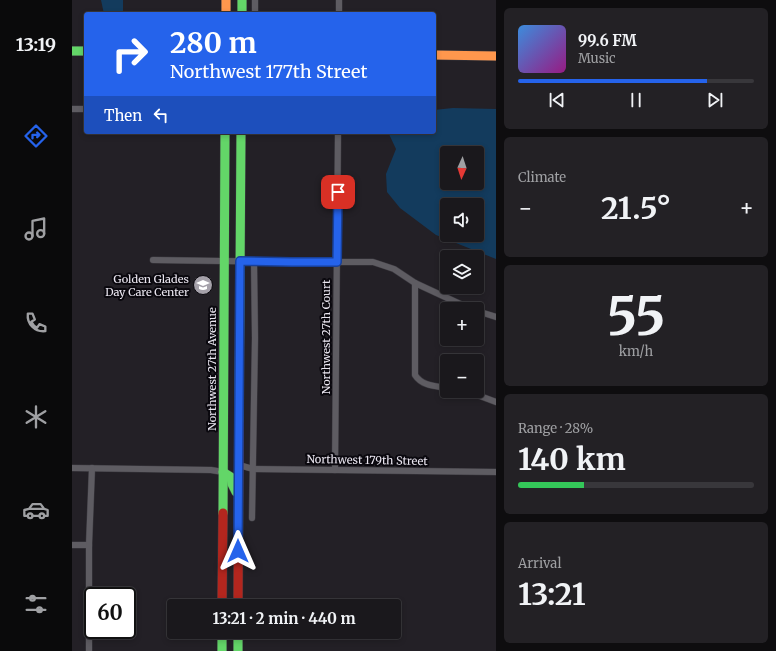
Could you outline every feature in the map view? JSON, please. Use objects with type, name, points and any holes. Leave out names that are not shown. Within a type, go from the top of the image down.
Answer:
[{"type":"main road","points":[[226,0],[226,12]]},
{"type":"main road","points":[[242,0],[242,12]]},
{"type":"main road","points":[[72,51],[84,51]]},
{"type":"main road","points":[[436,55],[496,56]]},
{"type":"main road","name":"Northwest 27th Avenue","points":[[222,599],[225,134]]},
{"type":"main road","points":[[238,599],[241,134]]},
{"type":"main road","points":[[223,442],[231,461],[239,465]]},
{"type":"main road","points":[[223,472],[231,477],[232,484],[239,497]]},
{"type":"main road","points":[[222,646],[238,647]]},
{"type":"street","points":[[255,0],[255,12]]},
{"type":"street","points":[[339,0],[339,12]]},
{"type":"street","points":[[72,108],[84,109]]},
{"type":"street","name":"Northwest 27th Court","points":[[335,470],[338,134]]},
{"type":"street","points":[[153,260],[373,262],[383,264],[394,269],[415,283],[456,302]]},
{"type":"street","points":[[252,518],[255,304],[254,261]]},
{"type":"street","points":[[415,283],[415,375],[418,381],[426,385],[440,387]]},
{"type":"street","points":[[484,313],[496,317]]},
{"type":"street","points":[[484,398],[496,402]]},
{"type":"street","name":"Northwest 179th Street","points":[[239,465],[253,469],[496,472]]},
{"type":"street","points":[[72,468],[211,470],[223,472]]},
{"type":"street","points":[[89,651],[89,545],[92,468]]},
{"type":"street","points":[[72,545],[89,545]]},
{"type":"water","points":[[101,0],[123,0],[123,12],[104,12]]},
{"type":"water","points":[[453,108],[496,109],[496,259],[484,254],[484,250],[474,250],[454,242],[484,242],[484,198],[440,198],[440,237],[400,208],[387,192],[386,174],[396,149],[389,134],[436,134],[436,110]]},
{"type":"traffic: fast","points":[[242,0],[242,12]]},
{"type":"traffic: fast","points":[[72,51],[84,51]]},
{"type":"traffic: fast","points":[[223,513],[225,134]]},
{"type":"traffic: fast","points":[[239,421],[241,134]]},
{"type":"traffic: fast","points":[[223,472],[231,477],[232,484],[236,492]]},
{"type":"traffic: fast","points":[[222,639],[222,651]]},
{"type":"traffic: fast","points":[[238,639],[238,651]]},
{"type":"traffic: slow","points":[[226,0],[226,12]]},
{"type":"traffic: slow","points":[[436,55],[496,56]]},
{"type":"traffic: jam","points":[[238,599],[239,421]]},
{"type":"traffic: jam","points":[[222,599],[223,513]]},
{"type":"place","name":"Golden Glades Day Care Center","points":[[203,285]]},
{"type":"route","points":[[238,551],[240,261],[337,262],[338,192]]}]
